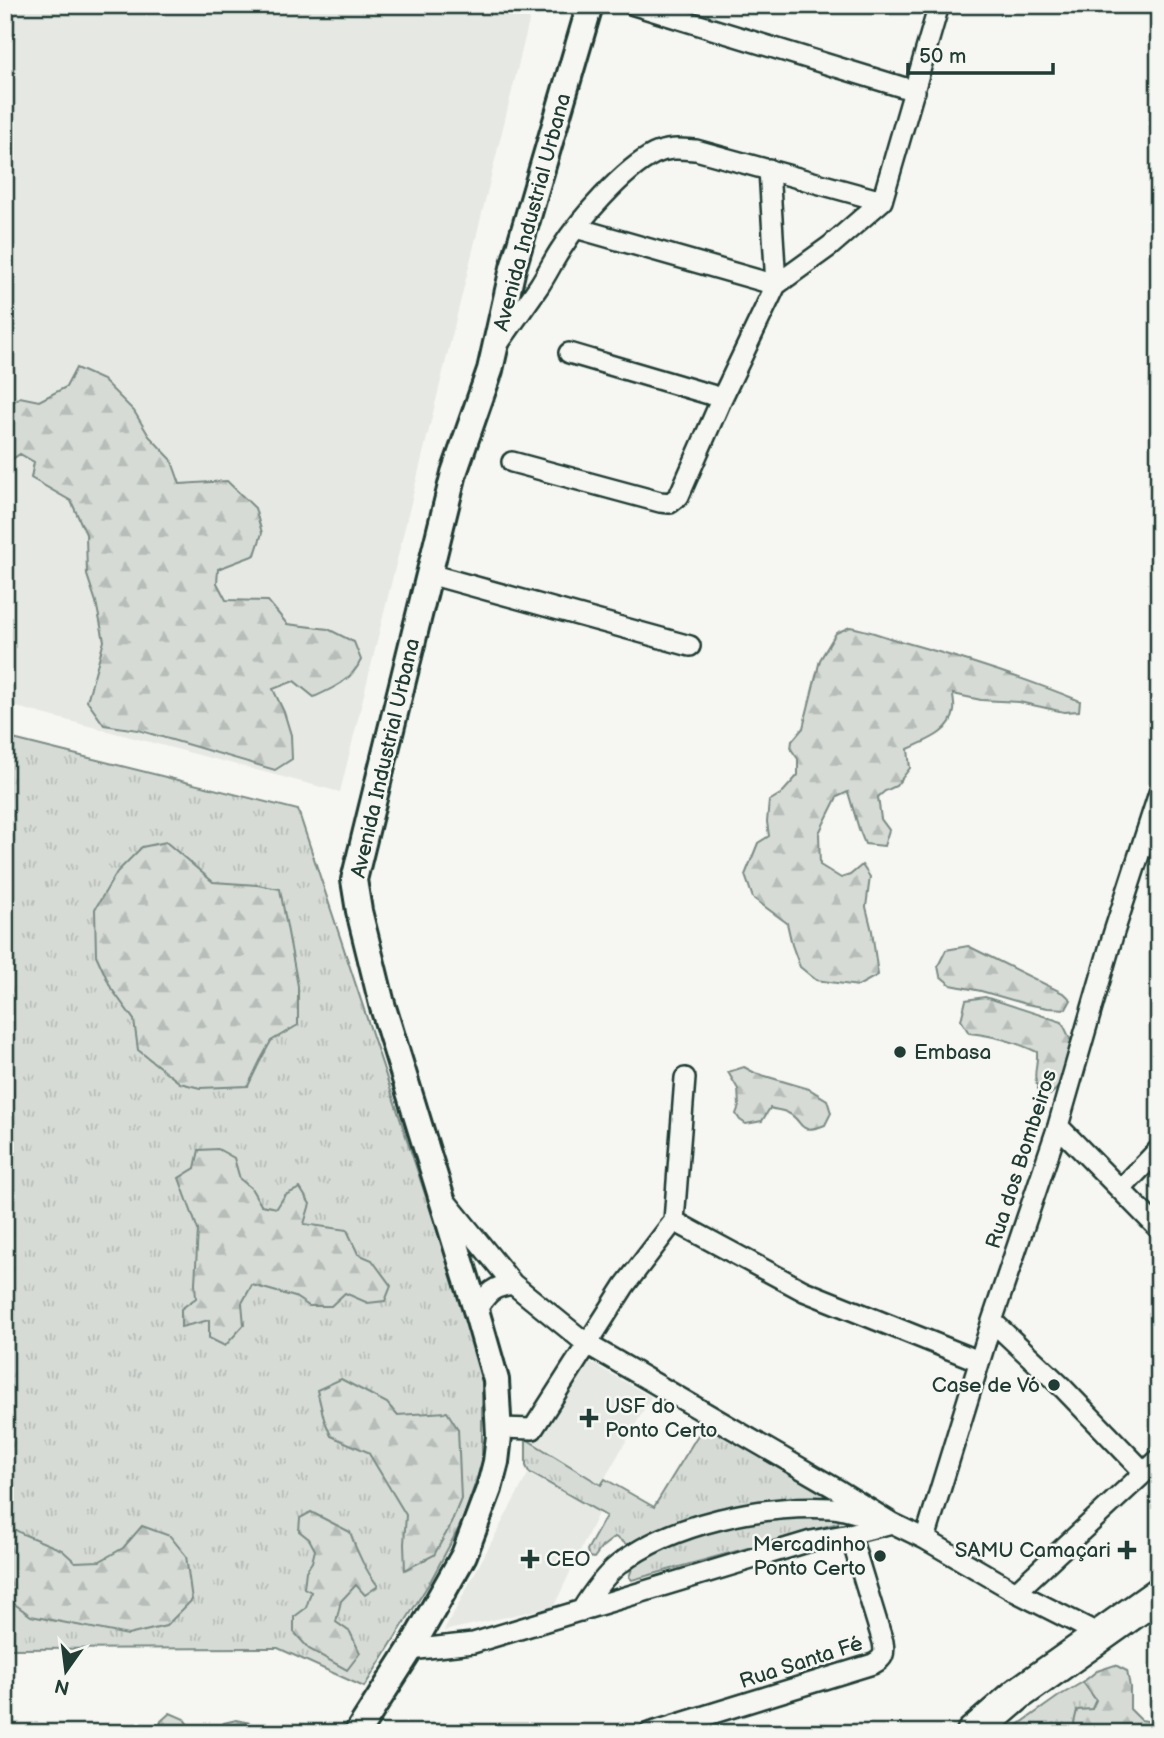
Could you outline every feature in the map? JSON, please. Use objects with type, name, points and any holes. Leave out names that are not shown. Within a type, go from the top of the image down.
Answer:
[{"type":"main road","points":[[973,1733],[1018,1694],[1159,1594]]},
{"type":"street","name":"Avenida Industrial Urbana","points":[[357,1733],[410,1650],[464,1555],[489,1489],[496,1462],[499,1428],[496,1380],[382,1004],[354,880],[454,473],[490,370],[510,283],[590,5]]},
{"type":"street","points":[[634,5],[915,91]]},
{"type":"street","points":[[512,462],[660,502],[670,503],[679,496],[776,285],[830,246],[882,201],[939,5]]},
{"type":"street","points":[[495,349],[576,228],[615,183],[656,153],[669,149],[696,150],[882,201]]},
{"type":"street","points":[[769,169],[776,285]]},
{"type":"street","points":[[576,228],[776,285]]},
{"type":"street","points":[[510,283],[525,289],[541,283]]},
{"type":"street","points":[[569,353],[722,398]]},
{"type":"street","points":[[429,574],[690,646]]},
{"type":"street","name":"Rua dos Bombeiros","points":[[925,1539],[979,1361],[1058,1126],[1113,935],[1159,793]]},
{"type":"street","points":[[499,1428],[533,1429],[625,1285],[674,1221],[685,1078]]},
{"type":"street","points":[[1058,1126],[1159,1229]]},
{"type":"street","points":[[1121,1189],[1159,1149]]},
{"type":"street","points":[[439,1193],[513,1284],[587,1344],[892,1523],[1016,1592],[1101,1635]]},
{"type":"street","points":[[674,1221],[804,1291],[979,1361]]},
{"type":"street","points":[[476,1310],[493,1289],[513,1284]]},
{"type":"street","points":[[992,1321],[1151,1465],[1016,1592]]},
{"type":"street","points":[[581,1611],[593,1592],[617,1565],[659,1539],[726,1517],[781,1508],[835,1508],[892,1523]]},
{"type":"street","points":[[410,1650],[473,1643],[811,1541],[892,1523]]},
{"type":"street","name":"Rua Santa Fé","points":[[649,1733],[873,1664],[881,1659],[885,1653],[883,1642],[850,1534]]},
{"type":"shaded area","points":[[5,5],[533,5],[340,792],[5,704]]},
{"type":"shaded area","name":"USF do Ponto Certo","points":[[575,1353],[651,1397],[601,1485],[526,1439]]},
{"type":"shaded area","name":"CEO","points":[[529,1472],[599,1511],[554,1606],[444,1631]]},
{"type":"green space","points":[[76,368],[103,380],[134,411],[149,436],[171,459],[180,484],[227,481],[255,508],[262,533],[255,555],[218,569],[217,583],[226,600],[268,601],[287,624],[328,629],[354,642],[361,660],[353,673],[335,687],[314,697],[294,681],[273,689],[291,735],[292,759],[275,770],[138,730],[104,725],[87,701],[104,641],[87,575],[86,534],[71,501],[31,478],[34,462],[20,454],[5,464],[5,408],[20,397],[39,401],[66,387]]},
{"type":"green space","points":[[850,627],[972,662],[1080,701],[1079,711],[1064,712],[1019,702],[981,700],[953,694],[954,711],[948,725],[943,731],[908,749],[910,768],[896,786],[878,797],[881,819],[889,830],[884,846],[865,844],[848,792],[837,797],[819,833],[820,865],[841,878],[850,875],[862,865],[870,877],[866,907],[878,975],[858,986],[816,980],[800,967],[787,923],[753,898],[745,875],[758,843],[769,836],[769,801],[782,793],[798,775],[798,759],[791,749],[792,741],[803,728],[820,660],[836,633]]},
{"type":"green space","points":[[5,737],[298,810],[482,1366],[482,1464],[462,1522],[430,1582],[364,1687],[278,1648],[5,1649]]},
{"type":"green space","points":[[166,842],[213,882],[280,889],[298,986],[298,1025],[271,1041],[248,1086],[200,1088],[180,1083],[138,1050],[134,1020],[111,988],[96,955],[95,909],[117,872],[142,847]]},
{"type":"green space","points":[[968,946],[1065,994],[1071,1000],[1066,1009],[1026,1004],[951,985],[940,976],[938,966],[946,950]]},
{"type":"green space","points":[[985,997],[1062,1022],[1074,1047],[1067,1079],[1050,1095],[1038,1089],[1036,1083],[1037,1052],[1004,1040],[969,1033],[961,1020],[966,1000]]},
{"type":"green space","points":[[744,1067],[755,1073],[809,1089],[827,1100],[831,1113],[825,1125],[805,1128],[788,1113],[770,1108],[762,1121],[746,1124],[740,1120],[736,1114],[739,1106],[738,1089],[728,1072]]},
{"type":"green space","points":[[218,1149],[234,1158],[240,1179],[251,1188],[261,1205],[277,1208],[285,1195],[300,1188],[310,1204],[304,1224],[347,1230],[358,1254],[372,1260],[391,1286],[385,1301],[368,1303],[345,1293],[331,1306],[309,1306],[295,1297],[252,1285],[242,1303],[244,1325],[225,1346],[209,1338],[209,1320],[181,1327],[181,1309],[196,1298],[198,1230],[179,1178],[195,1168],[199,1150]]},
{"type":"green space","points":[[341,1379],[387,1403],[397,1415],[447,1412],[458,1429],[461,1499],[434,1555],[405,1570],[406,1515],[368,1452],[331,1436],[324,1419],[317,1390]]},
{"type":"green space","points":[[704,1425],[839,1501],[842,1510],[838,1523],[632,1580],[629,1577],[632,1569],[641,1559],[631,1547],[615,1537],[602,1547],[594,1558],[589,1557],[587,1550],[606,1516],[529,1472],[526,1466],[526,1439],[601,1485],[605,1479],[654,1507]]},
{"type":"green space","points":[[311,1512],[350,1532],[362,1561],[378,1586],[365,1595],[356,1585],[341,1601],[336,1622],[350,1632],[360,1653],[347,1670],[309,1649],[294,1632],[294,1617],[306,1608],[311,1592],[304,1588],[306,1571],[315,1550],[309,1539],[299,1531],[300,1518]]},
{"type":"green space","points":[[5,1524],[62,1550],[75,1562],[100,1561],[123,1548],[142,1526],[170,1536],[186,1556],[192,1600],[166,1626],[128,1635],[31,1616],[5,1597]]},
{"type":"green space","points":[[1115,1665],[1127,1671],[1130,1709],[1141,1720],[1159,1723],[1159,1733],[1080,1733],[1074,1723],[1077,1710],[1092,1709],[1096,1700],[1083,1682],[1097,1671]]},
{"type":"green space","points":[[1083,1682],[1096,1700],[1092,1709],[1074,1723],[1080,1733],[1007,1733],[1059,1696]]},
{"type":"green space","points":[[170,1713],[184,1719],[191,1729],[214,1731],[224,1723],[236,1720],[250,1723],[260,1733],[158,1733],[161,1721]]},
{"type":"place","name":"Embasa","points":[[900,1052]]},
{"type":"place","name":"Case de Vó","points":[[1054,1385]]},
{"type":"place","name":"USF do Ponto Certo","points":[[589,1418]]},
{"type":"place","name":"SAMU Camaçari","points":[[1127,1550]]},
{"type":"place","name":"Mercadinho Ponto Certo","points":[[880,1556]]},
{"type":"place","name":"CEO","points":[[530,1559]]}]
